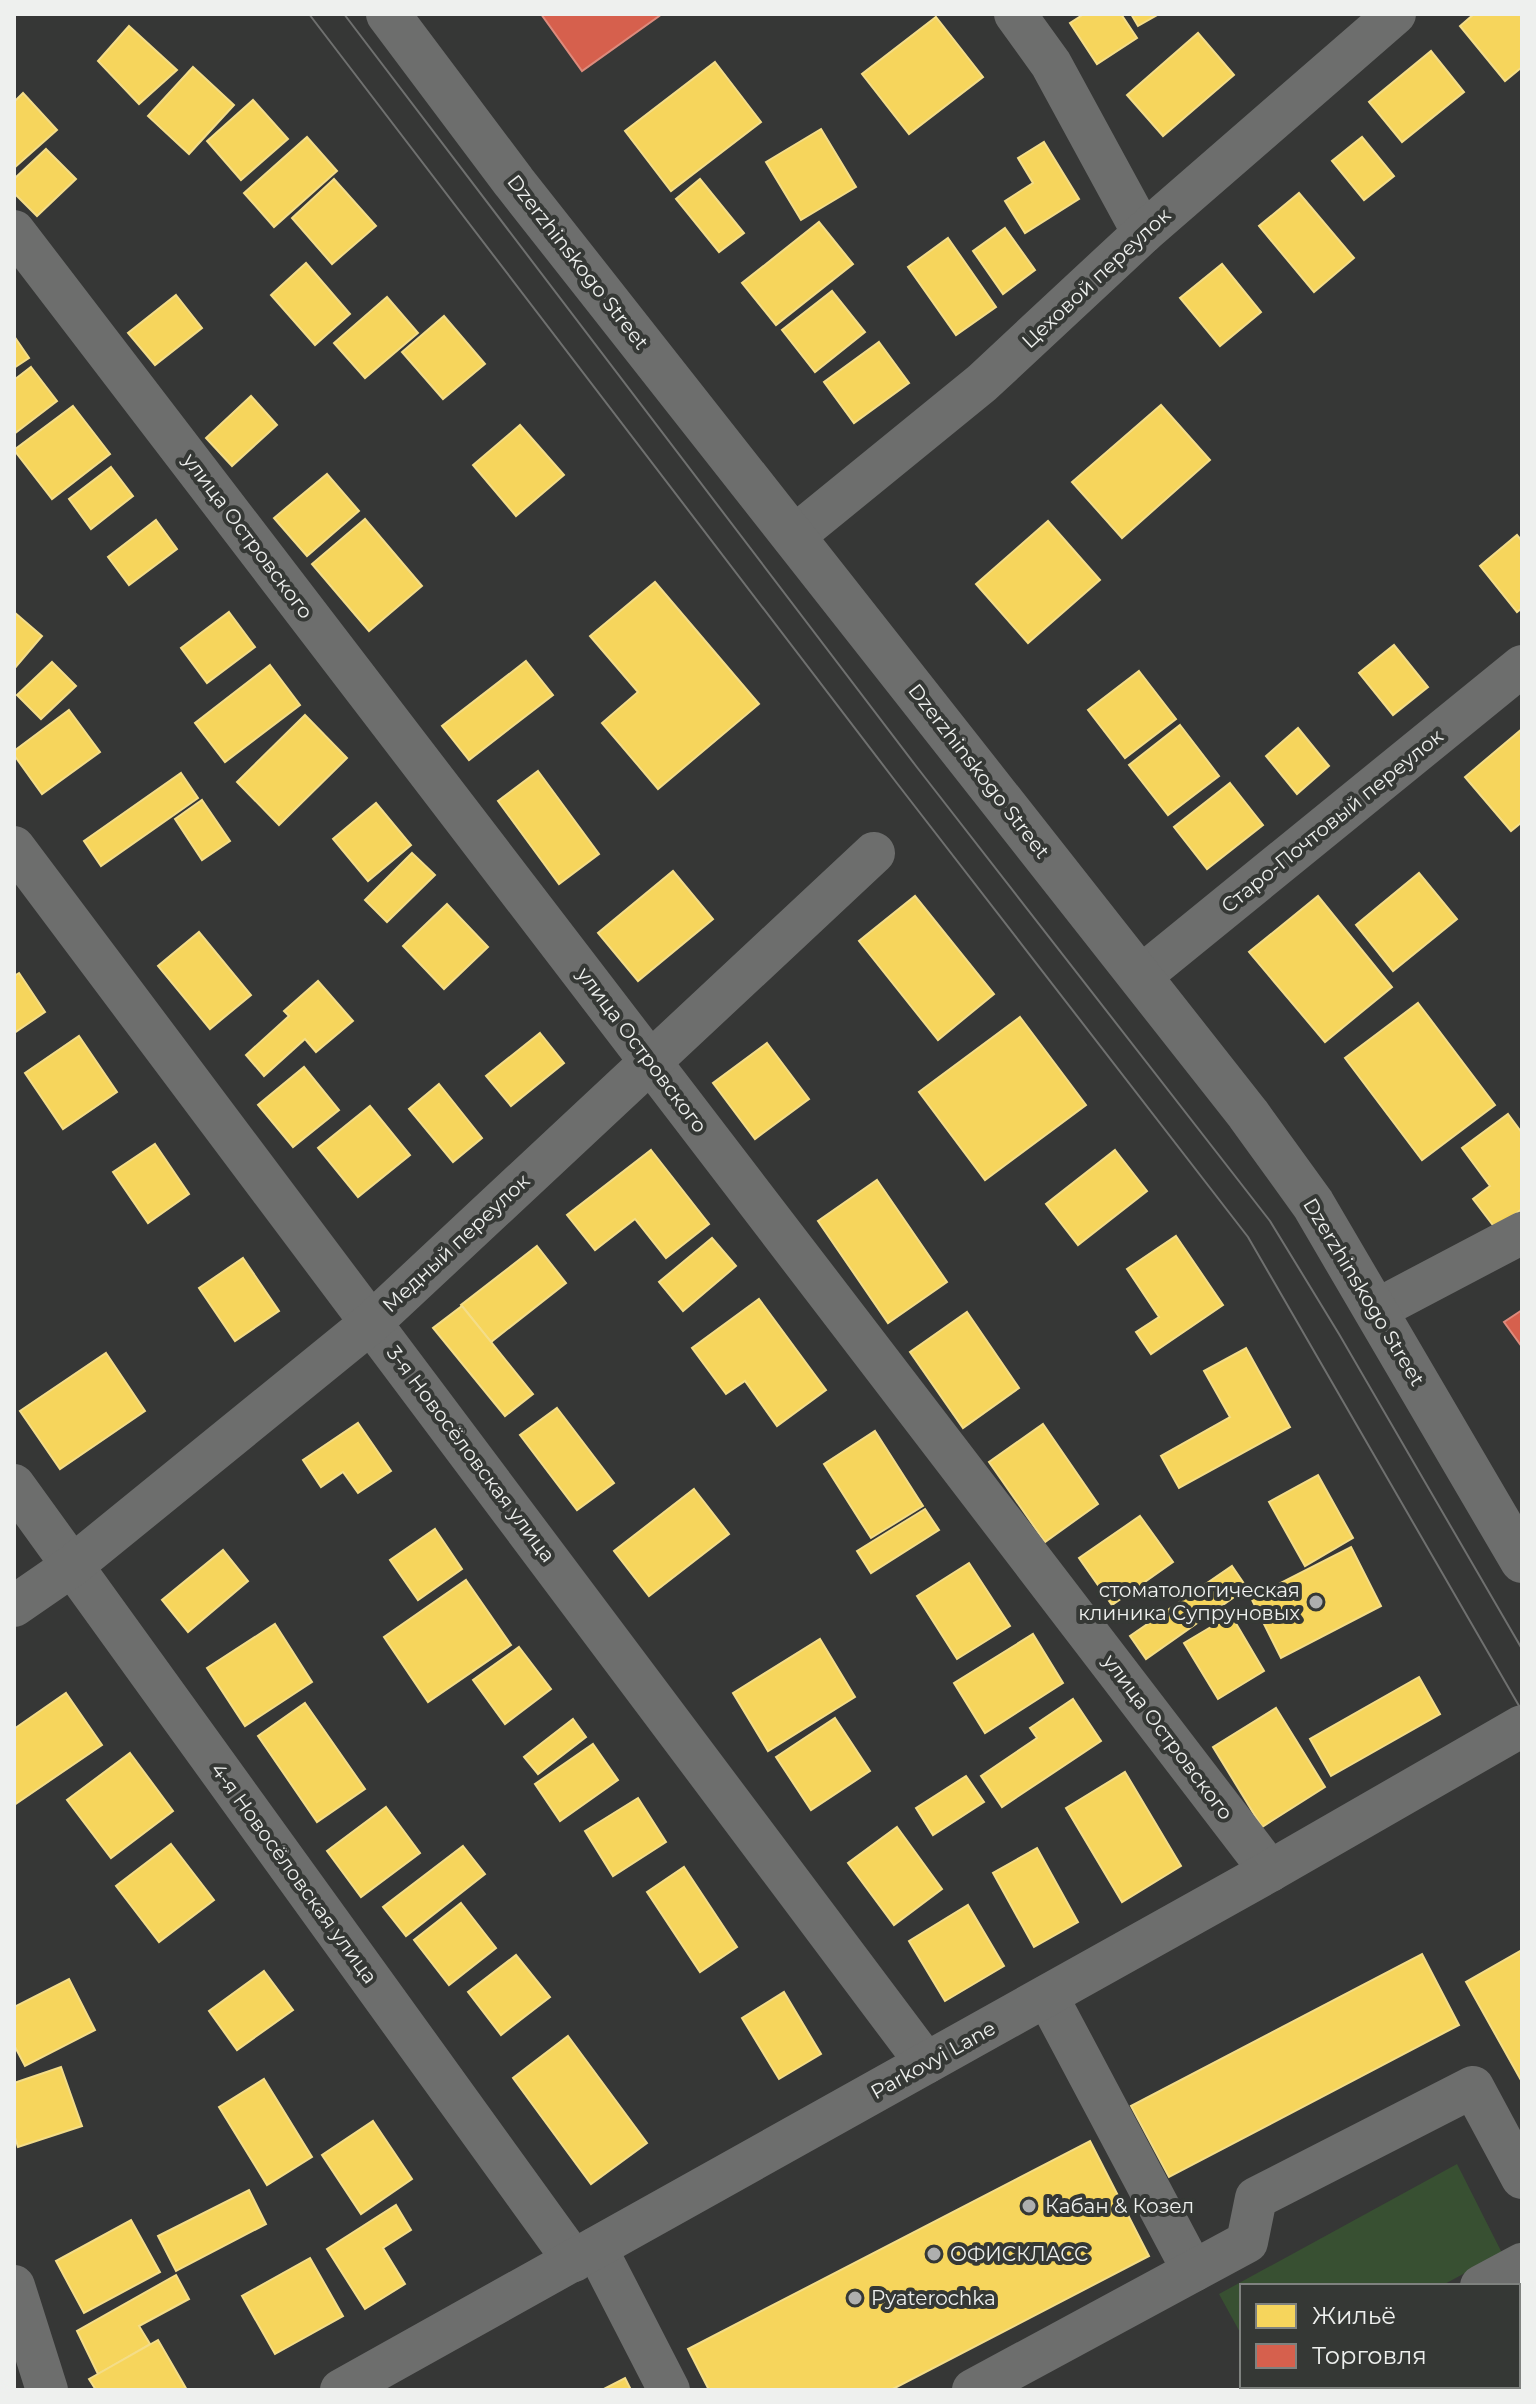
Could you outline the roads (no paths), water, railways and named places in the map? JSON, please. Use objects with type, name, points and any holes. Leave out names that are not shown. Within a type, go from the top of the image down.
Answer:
[{"type":"main road","name":"Dzerzhinskogo Street","points":[[388,14],[514,182],[1248,1114],[1313,1204],[1522,1561]]},
{"type":"street","points":[[1015,14],[1051,64],[1143,233]]},
{"type":"street","name":"Цеховой переулок","points":[[793,537],[982,383],[1143,233],[1395,14]]},
{"type":"street","name":"улица Островского","points":[[14,231],[1270,1871]]},
{"type":"street","name":"Старо-Почтовый переулок","points":[[1141,976],[1522,666]]},
{"type":"street","name":"3-я Новосёловская улица","points":[[14,847],[926,2063]]},
{"type":"street","name":"Медный переулок","points":[[14,1606],[72,1566],[372,1322],[874,853]]},
{"type":"street","points":[[1376,1310],[1522,1233]]},
{"type":"street","name":"4-я Новосёловская улица","points":[[14,1485],[585,2255],[669,2390]]},
{"type":"street","name":"Parkovyi Lane","points":[[341,2390],[1270,1871],[1522,1726]]},
{"type":"street","points":[[1047,1996],[1193,2271]]},
{"type":"street","points":[[973,2390],[1247,2242],[1256,2198],[1473,2087],[1522,2178]]},
{"type":"street","points":[[1485,2284],[1522,2264]]},
{"type":"street","points":[[14,2286],[47,2390]]},
{"type":"tram line","points":[[309,14],[1248,1237],[1522,1711]]},
{"type":"tram line","points":[[344,14],[916,766],[1270,1221],[1522,1649]]},
{"type":"place","name":"стоматологическая клиника Супруновых","points":[[1316,1602]]},
{"type":"place","name":"Кабан & Козел","points":[[1029,2206]]},
{"type":"place","name":"ОФИСКЛАСС","points":[[934,2254]]},
{"type":"place","name":"Pyaterochka","points":[[855,2298]]}]
